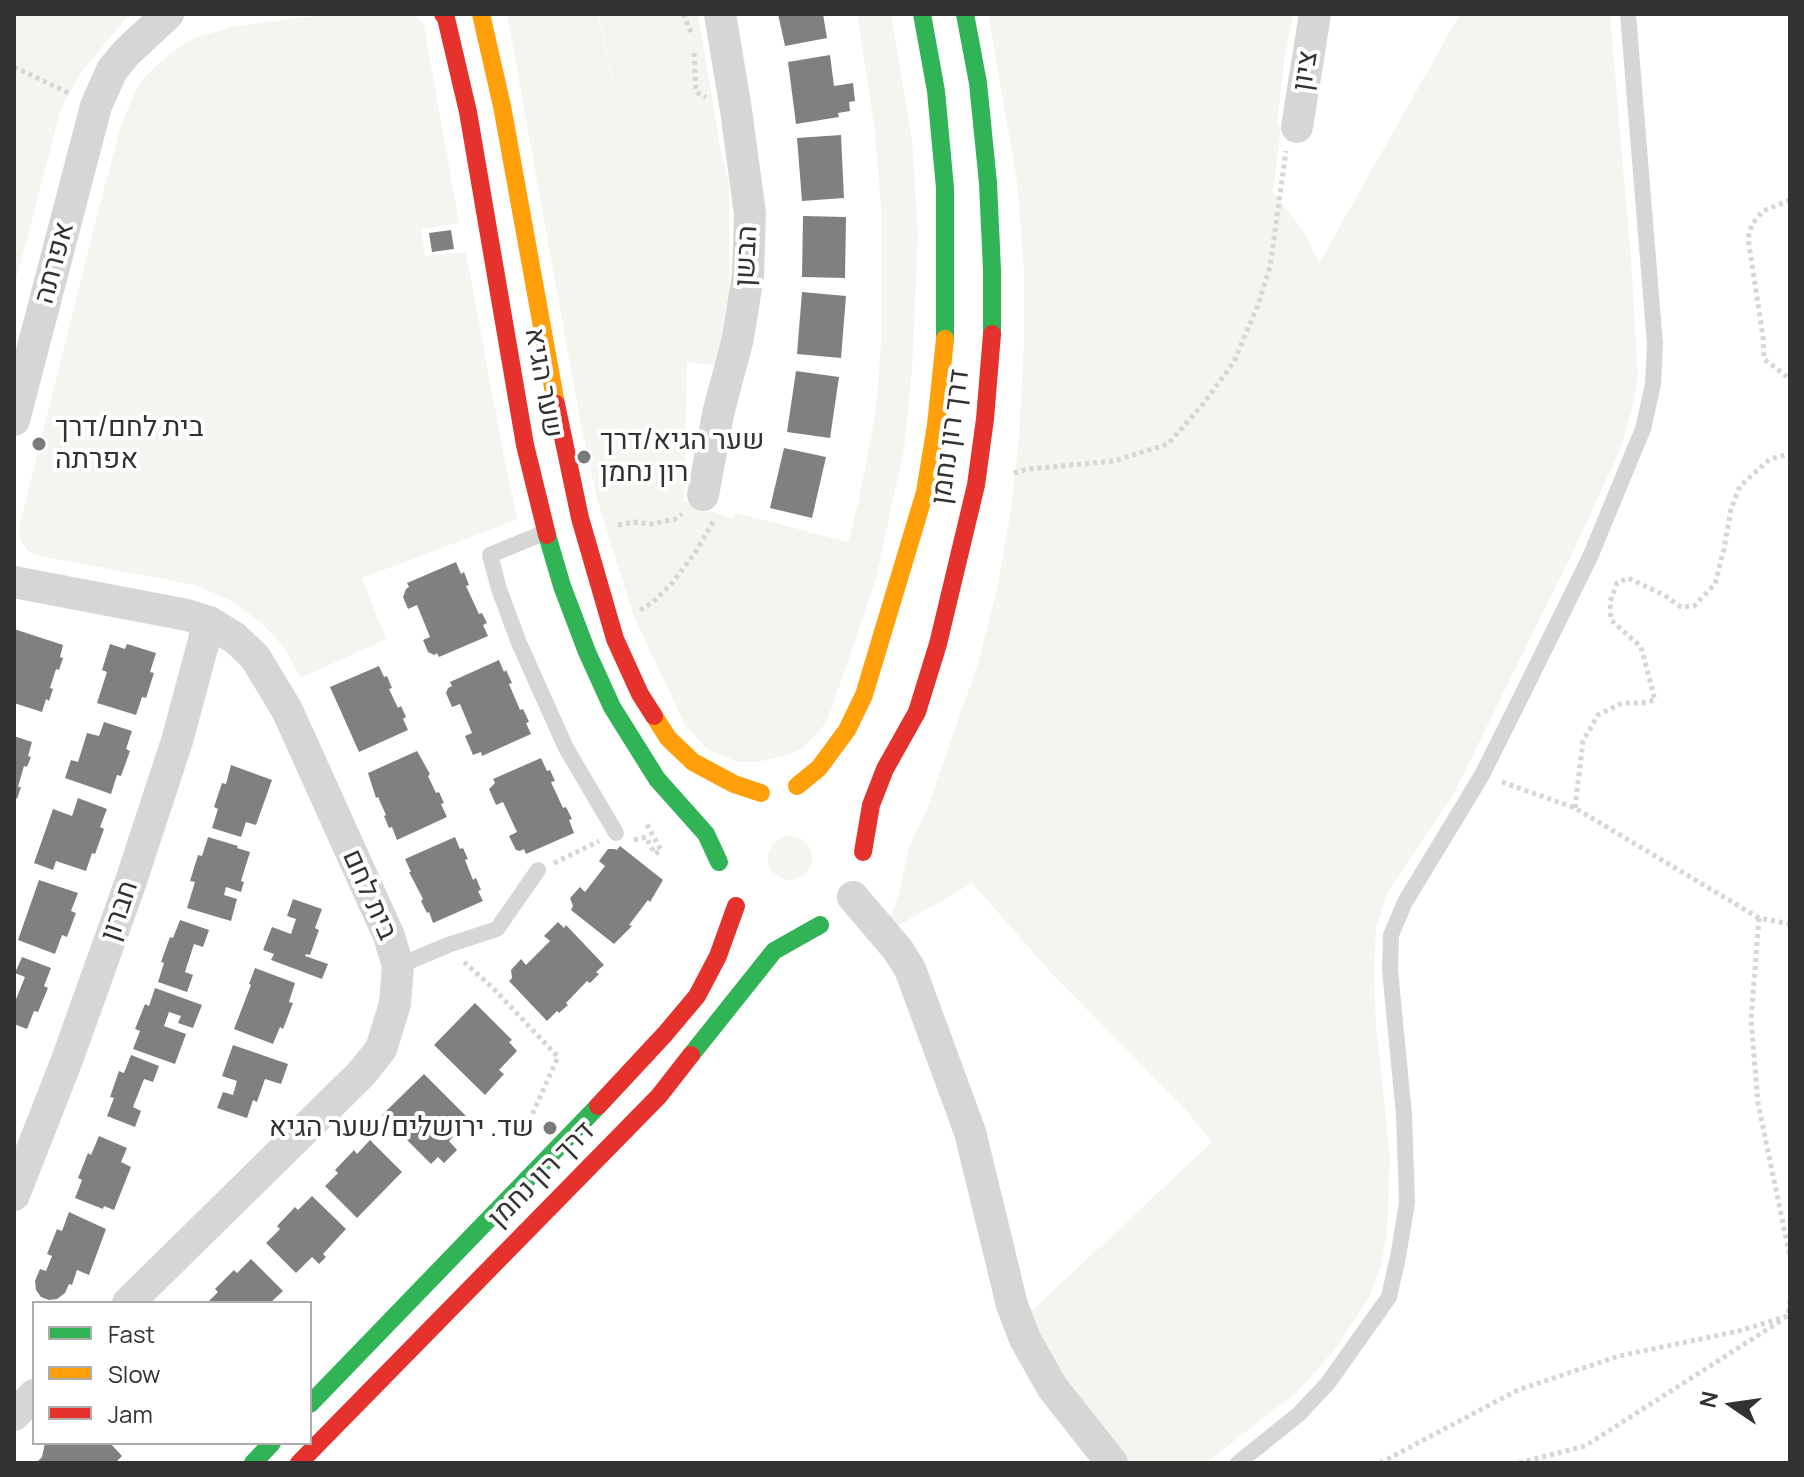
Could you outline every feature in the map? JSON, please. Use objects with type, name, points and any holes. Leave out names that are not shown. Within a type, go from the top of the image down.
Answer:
[{"type":"main road","name":"שער הגיא","points":[[443,14],[468,112],[525,445],[562,586],[612,707],[657,779],[706,834],[729,891]]},
{"type":"main road","name":"שער הגיא","points":[[481,14],[502,106],[562,439],[580,518],[615,639],[640,694],[668,738],[693,762],[734,784],[761,793]]},
{"type":"main road","name":"דרך רון נחמן","points":[[797,786],[819,768],[847,730],[864,695],[925,492],[936,425],[945,336],[945,188],[936,91],[922,14]]},
{"type":"main road","name":"דרך רון נחמן","points":[[299,1463],[659,1096],[774,951],[839,913],[857,886],[871,805],[885,769],[917,712],[938,644],[976,485],[985,419],[992,324],[988,183],[978,83],[965,14]]},
{"type":"main road","points":[[740,808],[761,793],[779,787],[797,786],[816,790]]},
{"type":"main road","points":[[852,822],[858,830],[863,852]]},
{"type":"main road","name":"דרך רון נחמן","points":[[312,1402],[536,1171],[697,996],[718,956],[729,891],[719,846],[725,829]]},
{"type":"main road","points":[[771,929],[798,931],[820,925]]},
{"type":"main road","points":[[253,1463],[270,1445]]},
{"type":"street","name":"אפרתה","points":[[14,420],[86,101],[127,52],[168,14]]},
{"type":"street","name":"הבשן","points":[[710,504],[718,414],[738,338],[748,275],[750,214],[720,14]]},
{"type":"street","name":"ציון","points":[[1292,132],[1315,14]]},
{"type":"street","name":"בית לחם","points":[[14,582],[187,615],[209,622],[235,638],[255,657],[287,710],[389,936],[398,966],[395,1004],[381,1049],[361,1074],[130,1301]]},
{"type":"street","name":"חברון","points":[[14,1195],[67,1060],[131,881],[177,741],[209,622]]},
{"type":"street","points":[[857,886],[910,969],[970,1132],[1012,1305],[1025,1339],[1052,1387],[1112,1463]]},
{"type":"street","points":[[14,1415],[32,1397]]},
{"type":"lane","points":[[1238,1463],[1299,1414],[1328,1383],[1389,1297],[1407,1203],[1404,1115],[1390,970],[1391,935],[1425,866],[1482,775],[1590,557],[1643,429],[1653,384],[1655,344],[1628,14]]},
{"type":"lane","points":[[546,532],[490,555],[519,643],[548,709],[566,748],[616,833]]},
{"type":"lane","points":[[398,966],[497,929],[538,870]]},
{"type":"path","points":[[14,67],[86,101]]},
{"type":"path","points":[[1006,475],[1028,469],[1114,461],[1168,444],[1203,404],[1234,362],[1258,305],[1270,267],[1292,132]]},
{"type":"path","points":[[1790,200],[1763,211],[1752,224],[1748,238],[1764,359],[1790,379]]},
{"type":"path","points":[[1575,808],[1583,741],[1598,715],[1622,703],[1655,700],[1641,647],[1611,620],[1610,602],[1617,583],[1628,578],[1681,607],[1694,606],[1715,584],[1731,509],[1740,486],[1770,459],[1790,454]]},
{"type":"path","points":[[611,526],[675,519],[690,509],[710,504],[711,527],[695,553],[653,602],[633,614]]},
{"type":"path","points":[[1482,775],[1575,808],[1759,918],[1790,924]]},
{"type":"path","points":[[635,840],[646,837],[655,854],[661,850],[643,819],[649,815]]},
{"type":"path","points":[[538,870],[616,833]]},
{"type":"path","points":[[1759,918],[1751,1019],[1758,1103],[1790,1257]]},
{"type":"path","points":[[459,958],[493,988],[558,1057],[523,1135]]},
{"type":"path","points":[[1789,1316],[1790,1301]]},
{"type":"path","points":[[1380,1463],[1518,1390],[1619,1356],[1739,1331],[1789,1316]]},
{"type":"path","points":[[1519,1463],[1585,1446],[1789,1316]]},
{"type":"shaded area","points":[[14,14],[130,14],[83,70],[61,108],[15,285]]},
{"type":"shaded area","points":[[329,14],[414,14],[424,25],[459,223],[421,229],[425,256],[466,252],[518,519],[362,578],[386,639],[301,678],[283,646],[260,622],[230,600],[195,585],[35,555],[20,540],[19,528],[121,125],[135,92],[144,78],[168,55],[196,37],[237,26]]},
{"type":"shaded area","points":[[507,14],[598,14],[627,151],[599,14],[698,14],[719,139],[712,141],[718,140],[729,182],[729,303],[726,326],[713,365],[687,362],[684,501],[733,519],[736,513],[848,542],[873,427],[881,344],[881,205],[874,124],[857,14],[891,14],[912,139],[918,235],[912,370],[904,449],[876,579],[827,722],[803,748],[788,755],[757,762],[738,762],[708,750],[684,724],[633,614],[597,499],[580,420]]},
{"type":"shaded area","points":[[988,14],[1293,14],[1277,124],[1281,128],[1273,192],[1304,232],[1319,263],[1460,14],[1610,14],[1638,377],[1631,414],[1619,452],[1573,552],[1454,793],[1386,895],[1376,929],[1374,971],[1376,1024],[1390,1156],[1387,1234],[1380,1268],[1369,1298],[1336,1348],[1298,1391],[1206,1463],[1132,1463],[1067,1392],[1026,1316],[1212,1142],[1184,1108],[1054,976],[972,883],[896,927],[890,919],[909,848],[929,804],[977,666],[997,590],[1019,438],[1024,272],[1017,181]]},
{"type":"shaded area","points":[[790,836],[805,843],[812,858],[805,873],[790,880],[775,873],[768,858],[775,843]]},
{"type":"building","points":[[778,14],[823,14],[827,38],[785,46]]},
{"type":"building","points":[[830,55],[834,86],[853,83],[855,101],[849,102],[850,111],[838,113],[839,117],[796,124],[788,62]]},
{"type":"building","points":[[841,135],[844,198],[802,201],[797,138]]},
{"type":"building","points":[[803,216],[846,217],[845,278],[802,277]]},
{"type":"building","points":[[451,230],[454,249],[432,252],[429,233]]},
{"type":"building","points":[[802,292],[846,296],[841,358],[797,354]]},
{"type":"building","points":[[796,371],[839,377],[830,438],[787,432]]},
{"type":"building","points":[[784,448],[826,457],[812,518],[770,508]]},
{"type":"building","points":[[456,562],[461,574],[464,572],[469,585],[466,586],[479,614],[482,613],[487,623],[483,625],[488,636],[439,657],[437,653],[428,652],[423,640],[430,637],[417,605],[408,609],[403,597],[409,587],[407,583]]},
{"type":"building","points":[[14,629],[63,645],[60,657],[63,658],[59,670],[56,669],[49,701],[46,699],[42,712],[14,703]]},
{"type":"building","points":[[110,644],[125,649],[127,644],[156,653],[146,698],[142,697],[136,715],[97,703],[107,672],[102,670]]},
{"type":"building","points":[[499,660],[512,683],[509,684],[520,710],[523,709],[529,722],[526,723],[531,734],[482,756],[481,752],[473,755],[465,736],[472,733],[460,704],[452,707],[446,693],[452,686],[450,682]]},
{"type":"building","points":[[379,666],[384,677],[387,676],[398,708],[401,706],[406,717],[403,719],[408,730],[359,752],[330,687]]},
{"type":"building","points":[[104,722],[132,731],[126,749],[130,751],[111,794],[65,778],[71,760],[78,762],[87,733],[99,736]]},
{"type":"building","points":[[14,736],[32,742],[28,756],[31,757],[27,767],[24,766],[17,799],[14,797]]},
{"type":"building","points":[[417,751],[436,793],[439,792],[444,803],[441,804],[447,817],[397,840],[376,798],[368,773]]},
{"type":"building","points":[[541,758],[555,781],[551,782],[563,808],[566,807],[572,819],[569,820],[574,833],[526,854],[524,849],[516,850],[509,836],[517,832],[503,802],[496,805],[489,789],[495,783],[493,779]]},
{"type":"building","points":[[231,765],[272,780],[256,825],[246,822],[241,837],[212,828],[218,809],[214,807],[222,783],[226,784]]},
{"type":"building","points":[[78,798],[107,809],[100,827],[104,829],[86,871],[56,861],[53,870],[34,863],[53,809],[72,816]]},
{"type":"building","points":[[208,837],[250,852],[241,881],[244,882],[241,892],[226,887],[224,895],[237,899],[231,921],[187,908],[195,882],[190,881],[198,855],[202,856]]},
{"type":"building","points":[[455,837],[468,859],[465,860],[473,880],[476,878],[483,901],[433,923],[405,859]]},
{"type":"building","points":[[620,846],[663,880],[650,902],[648,900],[629,925],[632,926],[614,944],[571,910],[570,898],[580,887],[585,892],[605,866],[599,861],[608,849],[617,850]]},
{"type":"building","points":[[39,880],[78,893],[71,911],[76,913],[67,937],[62,935],[55,954],[18,940]]},
{"type":"building","points":[[293,899],[322,909],[310,955],[305,956],[328,964],[322,979],[271,960],[274,954],[263,950],[272,927],[291,934],[296,919],[287,916]]},
{"type":"building","points":[[180,920],[209,930],[203,947],[194,944],[185,972],[193,975],[187,992],[158,982],[164,963],[161,962]]},
{"type":"building","points":[[558,922],[564,928],[566,925],[604,965],[590,983],[587,981],[566,1003],[568,1005],[547,1021],[509,981],[512,978],[511,970],[521,959],[526,965],[550,941],[544,936]]},
{"type":"building","points":[[22,957],[51,968],[44,986],[48,988],[27,1029],[14,1024],[14,1004],[25,977],[15,973]]},
{"type":"building","points":[[255,968],[295,983],[289,1002],[293,1003],[283,1029],[280,1027],[273,1044],[234,1029]]},
{"type":"building","points":[[155,988],[202,1005],[193,1028],[178,1023],[181,1016],[169,1012],[164,1026],[186,1034],[175,1064],[133,1049],[140,1031],[135,1029],[145,1004],[149,1006]]},
{"type":"building","points":[[475,1003],[512,1040],[509,1042],[517,1051],[499,1070],[504,1074],[485,1095],[434,1045]]},
{"type":"building","points":[[233,1045],[288,1064],[281,1084],[265,1079],[247,1118],[217,1108],[223,1092],[233,1095],[237,1081],[222,1076]]},
{"type":"building","points":[[131,1055],[159,1066],[153,1082],[144,1079],[133,1107],[141,1111],[135,1127],[107,1116],[119,1071],[124,1073]]},
{"type":"building","points":[[424,1074],[470,1120],[449,1141],[457,1150],[444,1163],[438,1157],[431,1164],[382,1115]]},
{"type":"building","points":[[99,1136],[127,1148],[121,1162],[131,1167],[114,1210],[75,1198],[82,1180],[78,1178]]},
{"type":"building","points":[[370,1140],[402,1172],[357,1218],[325,1186],[354,1150],[357,1154]]},
{"type":"building","points":[[312,1196],[346,1229],[323,1254],[326,1257],[319,1264],[312,1257],[296,1273],[266,1243],[295,1207],[298,1210]]},
{"type":"building","points":[[69,1212],[106,1229],[89,1275],[77,1270],[72,1285],[69,1284],[65,1293],[49,1300],[41,1297],[35,1281],[40,1269],[46,1271],[52,1256],[47,1254],[57,1229],[62,1231]]},
{"type":"building","points":[[251,1259],[283,1291],[272,1301],[209,1301],[218,1292],[215,1289],[234,1270],[237,1273]]},
{"type":"building","points":[[45,1445],[112,1445],[122,1456],[115,1463],[36,1463],[42,1457]]},
{"type":"traffic: fast","points":[[922,14],[936,91],[945,188],[945,339]]},
{"type":"traffic: fast","points":[[965,14],[978,83],[988,183],[992,334]]},
{"type":"traffic: fast","points":[[547,535],[562,586],[612,707],[657,779],[706,834],[719,862]]},
{"type":"traffic: fast","points":[[691,1055],[774,951],[820,925]]},
{"type":"traffic: fast","points":[[312,1402],[598,1106]]},
{"type":"traffic: fast","points":[[253,1463],[270,1445]]},
{"type":"traffic: slow","points":[[481,14],[502,106],[556,404]]},
{"type":"traffic: slow","points":[[797,786],[819,768],[847,730],[864,695],[925,492],[945,339]]},
{"type":"traffic: slow","points":[[654,716],[668,738],[693,762],[734,784],[761,793]]},
{"type":"traffic: jam","points":[[443,14],[468,112],[525,445],[547,535]]},
{"type":"traffic: jam","points":[[863,852],[871,805],[885,769],[917,712],[938,644],[976,485],[992,334]]},
{"type":"traffic: jam","points":[[556,404],[580,518],[615,639],[640,694],[654,716]]},
{"type":"traffic: jam","points":[[598,1106],[697,996],[718,956],[736,906]]},
{"type":"traffic: jam","points":[[299,1463],[659,1096],[691,1055]]},
{"type":"place","name":"בית לחם/דרך אפרתה","points":[[39,444]]},
{"type":"place","name":"שער הגיא/דרך רון נחמן","points":[[584,457]]},
{"type":"place","name":"שד. ירושלים/שער הגיא","points":[[550,1128]]}]
